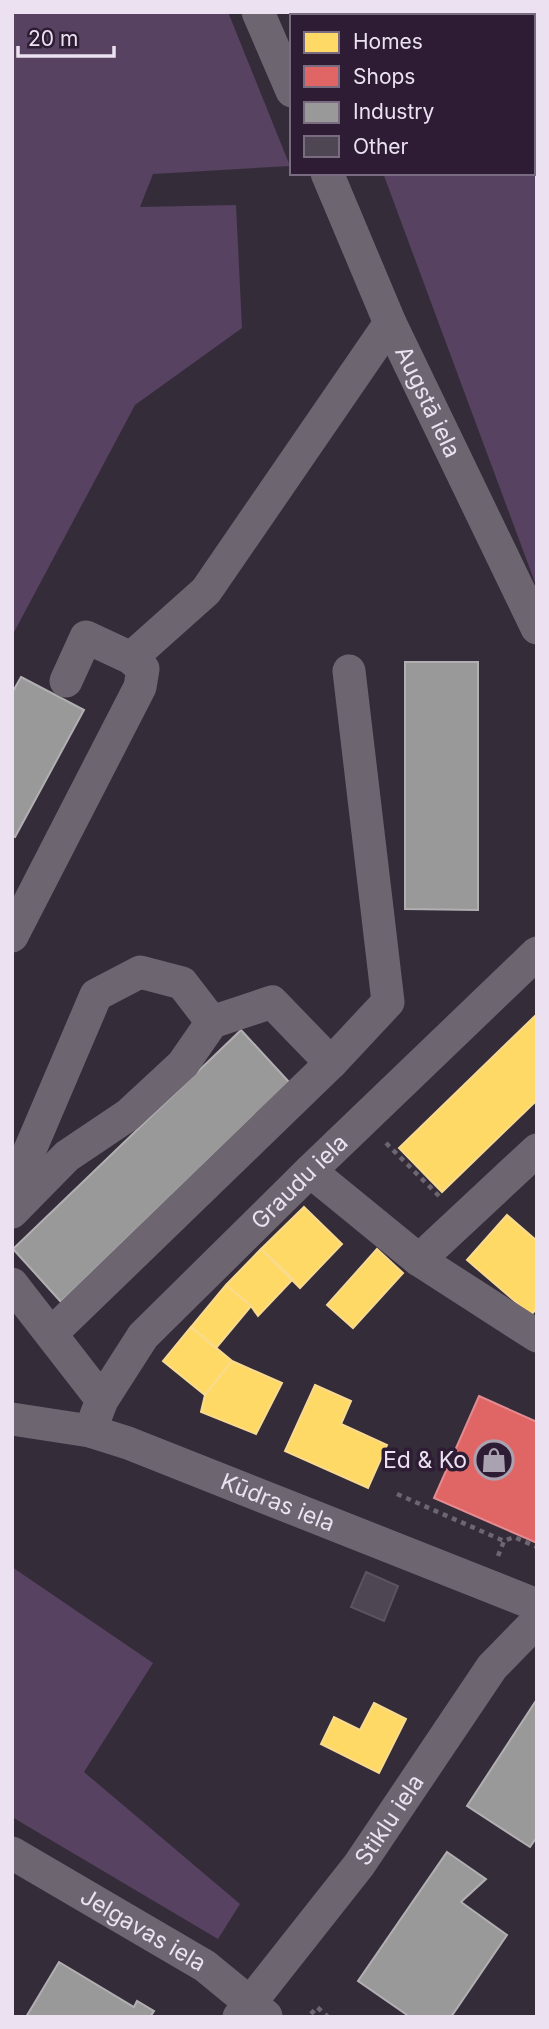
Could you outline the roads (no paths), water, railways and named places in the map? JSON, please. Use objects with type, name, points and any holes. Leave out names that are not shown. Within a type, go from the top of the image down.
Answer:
[{"type":"street","points":[[258,12],[290,86]]},
{"type":"street","name":"Augstā iela","points":[[328,175],[390,323],[537,628]]},
{"type":"street","points":[[131,658],[206,591],[390,323]]},
{"type":"street","points":[[12,936],[141,687],[143,669],[131,658],[86,637],[66,681]]},
{"type":"street","points":[[51,1334],[331,1063],[388,1002],[349,671]]},
{"type":"street","name":"Graudu iela","points":[[90,1431],[102,1401],[143,1336],[537,953]]},
{"type":"street","points":[[12,1192],[96,995],[140,972],[182,983],[212,1022]]},
{"type":"street","points":[[12,1212],[67,1156],[128,1115],[183,1064],[212,1022],[272,1002],[331,1063]]},
{"type":"street","points":[[419,1260],[462,1219],[532,1162]]},
{"type":"street","points":[[310,1171],[419,1260],[537,1336]]},
{"type":"street","points":[[12,1284],[102,1401]]},
{"type":"street","name":"Kūdras iela","points":[[12,1419],[90,1431],[128,1443],[537,1605]]},
{"type":"street","name":"Stiklu iela","points":[[252,2012],[359,1865],[492,1667],[537,1621]]},
{"type":"street","name":"Jelgavas iela","points":[[12,1853],[205,1966],[252,2012]]},
{"type":"place","name":"Ed & Ko","points":[[494,1460]]}]
